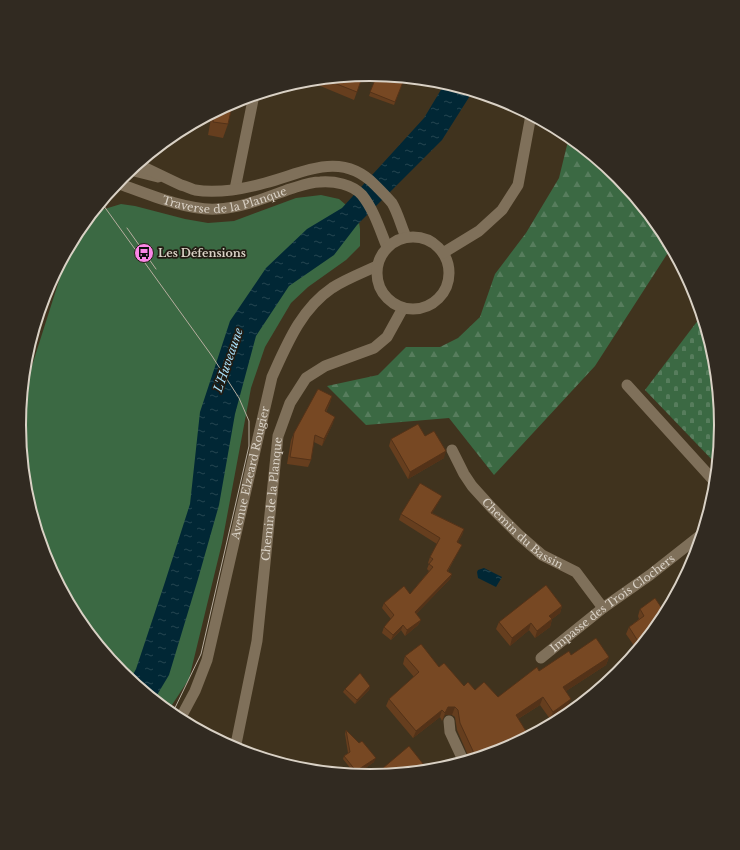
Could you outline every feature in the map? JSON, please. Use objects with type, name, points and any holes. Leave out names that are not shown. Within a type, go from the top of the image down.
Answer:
[{"type":"street","points":[[235,189],[253,101]]},
{"type":"street","points":[[443,253],[479,231],[502,210],[518,185],[530,120]]},
{"type":"street","name":"Traverse de la Planque","points":[[142,167],[194,190],[217,191],[265,183],[302,170],[319,166],[337,166],[353,170],[369,179],[393,205],[406,237]]},
{"type":"street","points":[[137,172],[172,181]]},
{"type":"street","name":"Traverse de la Planque","points":[[124,185],[191,207],[216,209],[241,206],[307,184],[333,182],[348,186],[361,194],[375,218],[387,247]]},
{"type":"street","points":[[406,237],[417,237],[436,245],[443,253],[448,264],[449,277],[446,289],[438,300],[428,307],[415,310],[403,308],[393,304],[385,297],[379,288],[376,277],[380,256],[387,247],[396,241],[406,237]]},
{"type":"street","name":"Avenue Elzeard Rougier","points":[[183,713],[195,691],[207,660],[272,377],[281,356],[297,324],[311,307],[332,288],[377,266]]},
{"type":"street","name":"Chemin de la Planque","points":[[236,742],[257,641],[278,436],[290,403],[306,378],[325,366],[374,348],[387,337],[403,308]]},
{"type":"street","points":[[627,385],[710,476]]},
{"type":"street","name":"Chemin du Bassin","points":[[452,450],[472,486],[491,507],[519,535],[542,554],[576,572],[603,608]]},
{"type":"street","name":"Impasse des Trois Clochers","points":[[541,658],[603,608],[650,575],[695,540]]},
{"type":"street","points":[[449,721],[450,732],[461,756]]},
{"type":"green space","points":[[567,144],[597,166],[629,198],[668,253],[595,366],[494,475],[449,418],[366,425],[327,386],[378,375],[406,347],[440,347],[458,338],[480,317],[495,274],[526,233],[559,178]]},
{"type":"green space","points":[[321,195],[339,199],[358,215],[360,246],[346,260],[308,287],[291,303],[265,347],[251,388],[222,543],[189,679],[172,706],[143,684],[111,652],[84,616],[72,597],[52,557],[38,514],[29,470],[26,425],[31,368],[62,271],[84,234],[102,210],[121,204],[208,223],[234,221],[296,198]]},
{"type":"green space","points":[[698,321],[711,380],[714,425],[712,460],[645,390]]},
{"type":"water","name":"L'Huveaune","points":[[441,89],[470,96],[442,140],[357,225],[334,255],[289,286],[256,336],[235,414],[219,505],[169,675],[157,695],[133,674],[190,504],[200,412],[230,321],[266,268],[307,229],[342,208],[424,118]]},
{"type":"water","points":[[484,568],[502,577],[496,587],[478,578],[478,570]]},
{"type":"building","points":[[361,81],[357,92],[335,83]]},
{"type":"building","points":[[374,81],[403,83],[395,102],[370,92]]},
{"type":"building","points":[[231,110],[228,124],[213,122],[213,119]]},
{"type":"building","points":[[318,389],[332,396],[325,411],[335,417],[324,439],[315,435],[311,460],[290,457],[294,433]]},
{"type":"building","points":[[418,424],[425,436],[434,431],[446,451],[410,472],[391,439]]},
{"type":"building","points":[[420,483],[442,496],[431,513],[464,529],[457,542],[462,545],[447,571],[452,574],[415,612],[421,620],[407,630],[403,625],[393,635],[384,627],[394,615],[384,603],[404,586],[410,594],[433,567],[429,564],[433,559],[430,557],[440,538],[401,514]]},
{"type":"building","points":[[546,585],[562,606],[549,616],[552,619],[537,631],[531,623],[512,638],[499,622]]},
{"type":"building","points":[[655,598],[661,608],[638,641],[629,627],[644,616],[640,609]]},
{"type":"building","points":[[596,638],[609,657],[563,687],[571,699],[553,712],[543,697],[516,715],[526,732],[502,743],[473,753],[460,723],[458,710],[455,707],[448,707],[445,713],[442,710],[416,731],[389,699],[419,672],[405,656],[421,644],[439,667],[444,663],[464,686],[468,682],[475,690],[484,682],[498,697],[537,667],[539,671],[569,651],[571,655]]},
{"type":"building","points":[[360,673],[370,686],[357,700],[345,689]]},
{"type":"building","points":[[346,730],[359,743],[362,741],[376,758],[360,769],[354,768],[344,756],[350,752]]},
{"type":"building","points":[[409,746],[424,764],[415,766],[383,768]]},
{"type":"tram line","points":[[104,207],[212,356],[239,398],[249,421],[249,446],[201,654],[175,708]]},
{"type":"tram line","points":[[127,228],[156,269]]},
{"type":"place","name":"Les Défensions","points":[[144,253]]}]
